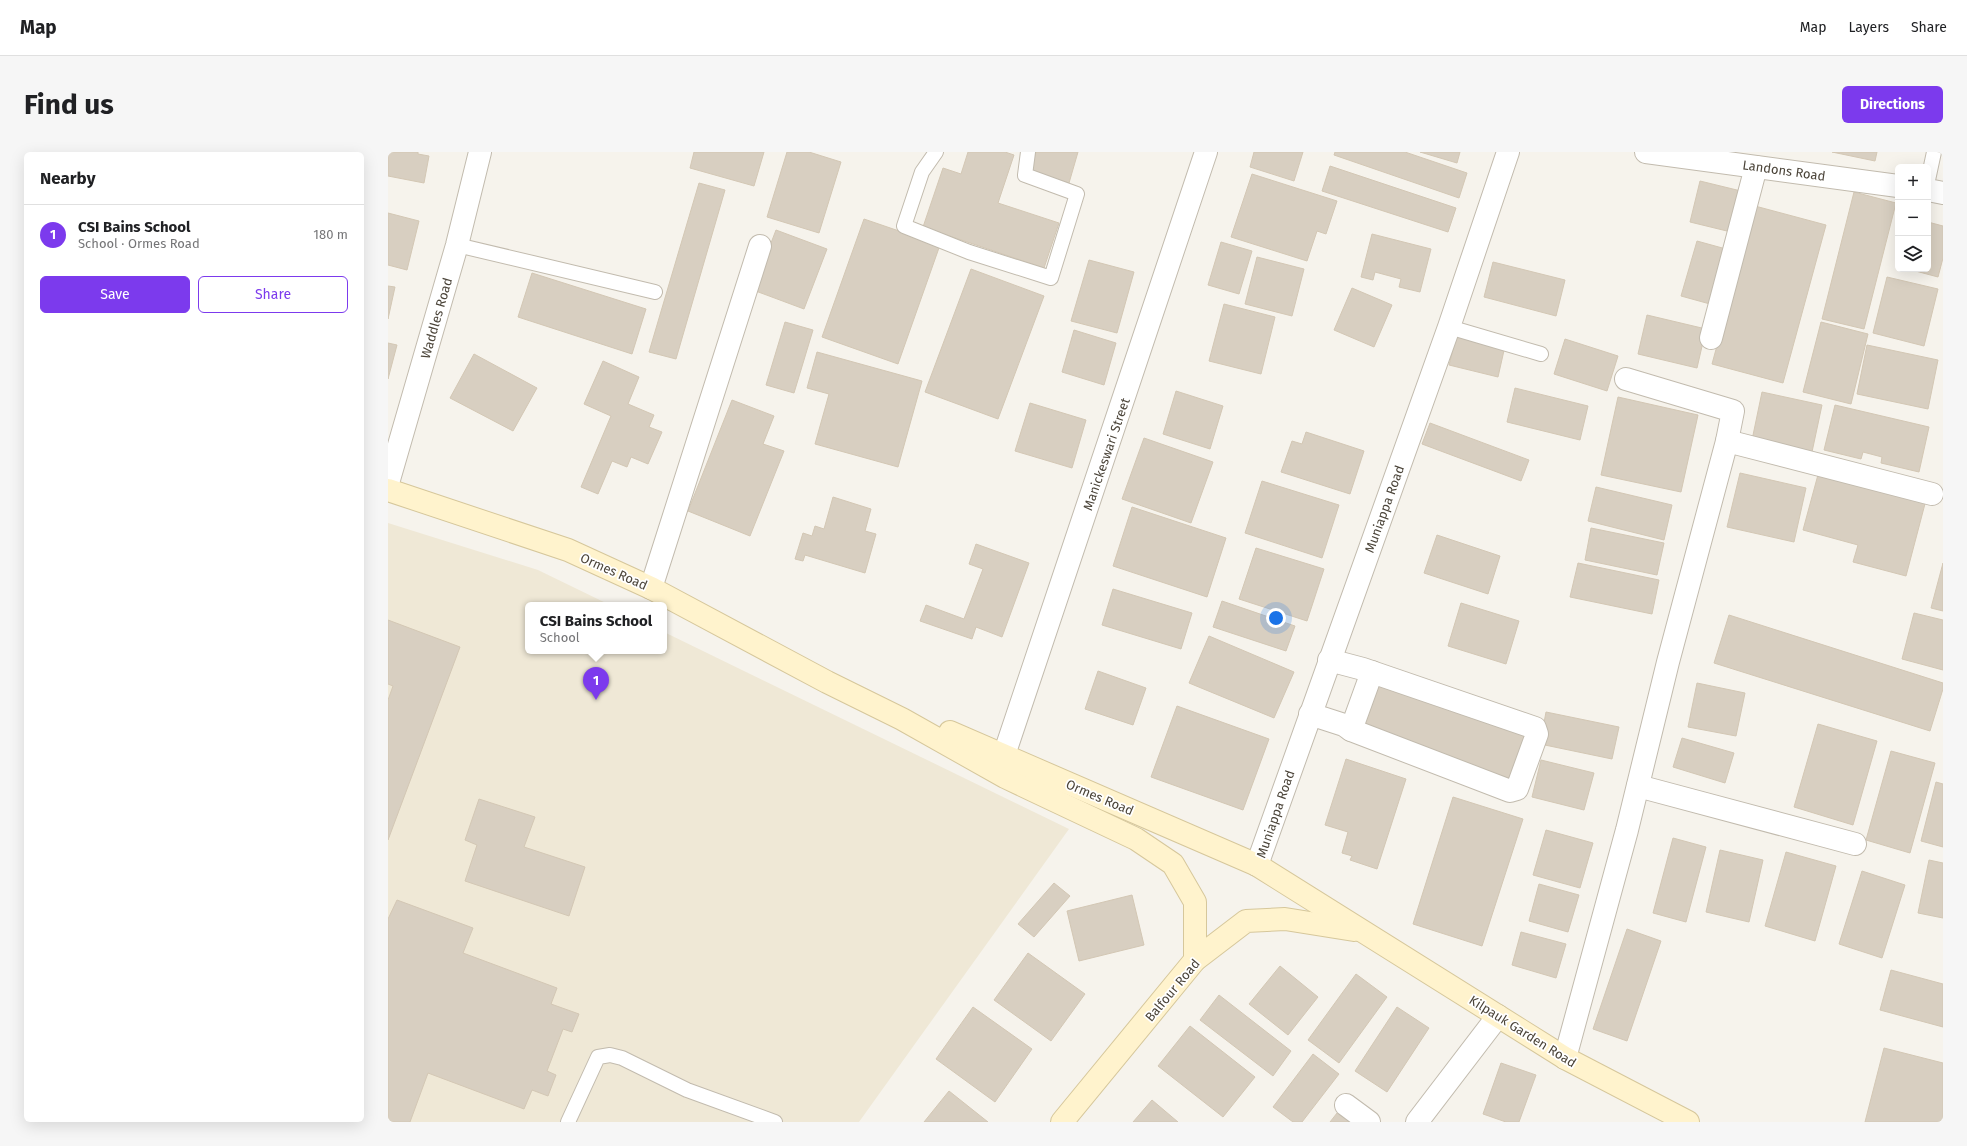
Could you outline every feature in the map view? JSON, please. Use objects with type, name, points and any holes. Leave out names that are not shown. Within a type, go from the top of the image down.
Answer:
[{"type":"street","name":"Waddles Road","points":[[388,483],[457,245],[480,152]]},
{"type":"street","name":"Manickeswari Street","points":[[1004,755],[1206,152]]},
{"type":"street","name":"Muniappa Road","points":[[1257,865],[1449,327],[1508,152]]},
{"type":"street","name":"Landons Road","points":[[1646,152],[1895,186]]},
{"type":"street","points":[[1711,338],[1756,167]]},
{"type":"street","points":[[1931,191],[1943,193]]},
{"type":"street","points":[[651,588],[760,246]]},
{"type":"street","points":[[1565,1058],[1638,786],[1668,662],[1727,441],[1733,411],[1626,380]]},
{"type":"street","points":[[1727,441],[1932,494]]},
{"type":"street","name":"Ormes Road","points":[[388,490],[568,550],[651,588],[827,682],[902,719],[1005,777],[1136,839],[1173,864],[1195,902],[1195,960]]},
{"type":"street","points":[[1310,714],[1344,725],[1351,730],[1510,791],[1517,789],[1538,734],[1535,728],[1372,672],[1329,660]]},
{"type":"street","points":[[1351,730],[1372,672]]},
{"type":"street","name":"Ormes Road","points":[[827,682],[1004,755],[1257,865],[1363,931]]},
{"type":"street","points":[[1638,786],[1854,844]]},
{"type":"street","name":"Balfour Road","points":[[1062,1122],[1195,960],[1246,921],[1285,919],[1363,931]]},
{"type":"street","name":"Kilpauk Garden Road","points":[[1363,931],[1565,1058],[1688,1122]]},
{"type":"street","points":[[1417,1122],[1498,1016]]},
{"type":"street","points":[[1346,1104],[1368,1122]]},
{"type":"lane","points":[[936,152],[922,172],[904,226],[969,252],[1052,278],[1078,194],[1025,175],[1028,152]]},
{"type":"lane","points":[[1931,166],[1934,152]]},
{"type":"lane","points":[[457,245],[655,292]]},
{"type":"lane","points":[[1449,327],[1541,354]]},
{"type":"lane","points":[[568,1122],[598,1057],[610,1055],[622,1058],[687,1090],[775,1122]]},
{"type":"shaded area","points":[[388,523],[538,570],[604,602],[525,602],[525,654],[667,654],[667,633],[1069,829],[859,1122],[388,1122]]},
{"type":"building","points":[[388,152],[418,152],[418,154],[429,156],[424,183],[388,176]]},
{"type":"building","points":[[694,152],[764,152],[754,186],[690,168]]},
{"type":"building","points":[[787,152],[809,152],[841,162],[819,233],[767,217]]},
{"type":"building","points":[[968,152],[1005,152],[1014,155],[998,203],[1059,223],[1044,268],[923,227],[943,168],[961,174]]},
{"type":"building","points":[[1036,152],[1078,152],[1069,183],[1030,171]]},
{"type":"building","points":[[1254,152],[1303,152],[1294,181],[1250,167]]},
{"type":"building","points":[[1335,152],[1405,152],[1467,173],[1459,198],[1334,155]]},
{"type":"building","points":[[1420,152],[1460,152],[1457,163]]},
{"type":"building","points":[[1832,152],[1877,152],[1875,161]]},
{"type":"building","points":[[1330,166],[1456,208],[1448,232],[1322,191]]},
{"type":"building","points":[[1252,174],[1337,201],[1326,234],[1317,231],[1307,261],[1231,237]]},
{"type":"building","points":[[1700,181],[1741,191],[1731,232],[1690,222]]},
{"type":"building","points":[[699,183],[725,190],[676,359],[649,352]]},
{"type":"building","points":[[1854,192],[1895,203],[1864,329],[1822,319]]},
{"type":"building","points":[[1755,206],[1826,225],[1783,383],[1712,364]]},
{"type":"building","points":[[388,213],[419,221],[407,270],[388,265]]},
{"type":"building","points":[[864,219],[940,245],[898,364],[822,337]]},
{"type":"building","points":[[1931,223],[1943,226],[1943,258],[1938,277],[1919,272],[1931,272]]},
{"type":"building","points":[[776,230],[827,249],[804,309],[753,290]]},
{"type":"building","points":[[1372,234],[1431,249],[1420,292],[1399,287],[1401,279],[1375,272],[1373,280],[1361,277]]},
{"type":"building","points":[[1697,241],[1726,249],[1710,304],[1681,296]]},
{"type":"building","points":[[1221,242],[1252,251],[1239,294],[1208,285]]},
{"type":"building","points":[[1257,257],[1304,269],[1292,316],[1245,304]]},
{"type":"building","points":[[1089,260],[1134,272],[1117,333],[1071,321]]},
{"type":"building","points":[[1493,262],[1565,280],[1556,316],[1484,297]]},
{"type":"building","points":[[971,269],[1044,296],[998,419],[925,392]]},
{"type":"building","points":[[532,273],[646,309],[632,354],[518,317]]},
{"type":"building","points":[[1887,277],[1938,289],[1924,346],[1873,333]]},
{"type":"building","points":[[388,286],[395,287],[388,319]]},
{"type":"building","points":[[1352,288],[1392,305],[1374,347],[1334,330]]},
{"type":"building","points":[[1224,304],[1275,317],[1261,374],[1209,361]]},
{"type":"building","points":[[1647,315],[1706,329],[1697,368],[1638,354]]},
{"type":"building","points":[[785,322],[813,330],[794,393],[766,385]]},
{"type":"building","points":[[1821,322],[1868,334],[1851,404],[1803,392]]},
{"type":"building","points":[[1074,330],[1116,343],[1104,385],[1062,372]]},
{"type":"building","points":[[1457,334],[1505,346],[1498,377],[1449,365]]},
{"type":"building","points":[[1565,339],[1618,356],[1607,391],[1554,374]]},
{"type":"building","points":[[388,343],[397,345],[388,379]]},
{"type":"building","points":[[1867,345],[1938,360],[1928,409],[1857,394]]},
{"type":"building","points":[[817,352],[922,381],[898,467],[815,444],[829,394],[807,388]]},
{"type":"building","points":[[474,354],[537,388],[513,431],[450,398]]},
{"type":"building","points":[[603,361],[639,377],[628,404],[654,415],[649,427],[662,432],[648,464],[631,457],[627,467],[612,461],[598,494],[581,487],[611,416],[584,404]]},
{"type":"building","points":[[1515,388],[1588,406],[1580,440],[1507,422]]},
{"type":"building","points":[[1176,391],[1223,406],[1210,449],[1163,434]]},
{"type":"building","points":[[1762,392],[1822,405],[1812,452],[1752,440]]},
{"type":"building","points":[[1618,397],[1698,415],[1681,492],[1601,475]]},
{"type":"building","points":[[732,400],[774,416],[763,444],[784,451],[750,536],[688,511]]},
{"type":"building","points":[[1030,403],[1086,420],[1072,468],[1015,451]]},
{"type":"building","points":[[1835,405],[1929,427],[1919,472],[1881,463],[1882,457],[1863,452],[1861,459],[1824,450]]},
{"type":"building","points":[[1430,423],[1529,460],[1521,481],[1422,444]]},
{"type":"building","points":[[1306,432],[1364,451],[1350,494],[1281,472],[1292,441],[1302,444]]},
{"type":"building","points":[[1144,438],[1213,462],[1191,523],[1122,499]]},
{"type":"building","points":[[1819,471],[1926,500],[1906,576],[1853,562],[1858,545],[1803,530]]},
{"type":"building","points":[[1740,473],[1806,488],[1794,542],[1727,527]]},
{"type":"building","points":[[1262,481],[1339,505],[1322,558],[1245,533]]},
{"type":"building","points":[[1596,487],[1672,505],[1664,540],[1588,521]]},
{"type":"building","points":[[833,497],[871,509],[865,531],[876,534],[865,573],[805,555],[803,561],[795,559],[803,533],[812,536],[815,526],[824,529]]},
{"type":"building","points":[[1132,507],[1226,538],[1207,597],[1113,566]]},
{"type":"building","points":[[1591,528],[1664,543],[1657,575],[1585,560]]},
{"type":"building","points":[[1437,535],[1500,556],[1488,594],[1424,573]]},
{"type":"building","points":[[976,544],[1029,563],[1002,637],[976,627],[972,639],[920,621],[926,605],[964,619],[983,569],[969,564]]},
{"type":"building","points":[[1256,548],[1324,569],[1307,621],[1239,599]]},
{"type":"building","points":[[1578,563],[1659,580],[1652,614],[1570,597]]},
{"type":"building","points":[[1943,563],[1943,611],[1931,608]]},
{"type":"building","points":[[1113,589],[1192,613],[1181,649],[1102,625]]},
{"type":"building","points":[[1222,601],[1295,626],[1286,651],[1213,627]]},
{"type":"building","points":[[1461,603],[1519,621],[1506,664],[1448,646]]},
{"type":"building","points":[[1914,613],[1943,620],[1943,670],[1902,659]]},
{"type":"building","points":[[1729,615],[1943,683],[1943,689],[1930,731],[1714,663]]},
{"type":"building","points":[[388,620],[460,647],[388,840],[388,700],[393,686],[388,684]]},
{"type":"building","points":[[1209,636],[1294,672],[1274,718],[1189,683]]},
{"type":"building","points":[[1098,671],[1146,688],[1133,725],[1085,709]]},
{"type":"building","points":[[1377,677],[1530,730],[1513,780],[1360,726]]},
{"type":"building","points":[[1697,683],[1745,693],[1736,736],[1688,727]]},
{"type":"building","points":[[1177,706],[1269,739],[1243,810],[1151,777]]},
{"type":"building","points":[[1546,712],[1619,727],[1612,759],[1540,744]]},
{"type":"building","points":[[1818,724],[1877,741],[1853,825],[1794,807]]},
{"type":"building","points":[[1682,738],[1734,753],[1725,783],[1673,767]]},
{"type":"building","points":[[1891,751],[1935,763],[1910,853],[1866,840]]},
{"type":"building","points":[[1346,759],[1406,779],[1377,869],[1350,860],[1352,856],[1342,853],[1348,832],[1325,825]]},
{"type":"building","points":[[1541,760],[1594,773],[1584,810],[1532,797]]},
{"type":"building","points":[[1936,782],[1943,784],[1943,847],[1921,841]]},
{"type":"building","points":[[1453,797],[1523,819],[1482,946],[1413,924]]},
{"type":"building","points":[[479,799],[535,817],[524,847],[585,867],[569,916],[465,881],[477,845],[465,840]]},
{"type":"building","points":[[1546,830],[1593,843],[1580,888],[1533,875]]},
{"type":"building","points":[[1673,838],[1706,847],[1686,922],[1653,913]]},
{"type":"building","points":[[1720,850],[1763,860],[1749,922],[1706,912]]},
{"type":"building","points":[[1786,852],[1836,866],[1815,941],[1765,926]]},
{"type":"building","points":[[1929,860],[1943,863],[1943,918],[1918,913]]},
{"type":"building","points":[[1862,871],[1905,885],[1882,958],[1839,944]]},
{"type":"building","points":[[1054,883],[1070,896],[1034,937],[1018,924]]},
{"type":"building","points":[[1539,884],[1579,895],[1568,932],[1529,921]]},
{"type":"building","points":[[1132,895],[1144,945],[1079,961],[1067,911]]},
{"type":"building","points":[[397,900],[473,928],[463,953],[557,988],[551,1004],[579,1014],[572,1032],[563,1029],[547,1071],[556,1075],[548,1096],[532,1090],[524,1109],[428,1073],[410,1122],[388,1122],[388,919]]},
{"type":"building","points":[[1627,929],[1661,941],[1627,1041],[1593,1029]]},
{"type":"building","points":[[1521,932],[1566,944],[1556,978],[1512,965]]},
{"type":"building","points":[[1028,953],[1085,994],[1051,1041],[994,1000]]},
{"type":"building","points":[[1280,966],[1318,997],[1288,1035],[1249,1004]]},
{"type":"building","points":[[1891,970],[1943,984],[1943,1027],[1880,1010]]},
{"type":"building","points":[[1356,974],[1387,997],[1339,1063],[1308,1040]]},
{"type":"building","points":[[1219,995],[1291,1051],[1273,1076],[1200,1020]]},
{"type":"building","points":[[973,1007],[1032,1049],[995,1102],[936,1059]]},
{"type":"building","points":[[1397,1007],[1429,1028],[1387,1092],[1355,1071]]},
{"type":"building","points":[[1190,1026],[1255,1077],[1223,1117],[1158,1066]]},
{"type":"building","points":[[1884,1048],[1943,1063],[1943,1122],[1865,1122]]},
{"type":"building","points":[[1313,1054],[1339,1074],[1302,1122],[1293,1122],[1273,1107]]},
{"type":"building","points":[[1501,1063],[1536,1075],[1519,1122],[1506,1122],[1483,1114]]},
{"type":"building","points":[[949,1091],[988,1122],[924,1122]]},
{"type":"building","points":[[1152,1100],[1178,1122],[1133,1122]]},
{"type":"building","points":[[1341,1108],[1359,1122],[1330,1122]]},
{"type":"place","name":"CSI Bains School","points":[[596,700]]}]
